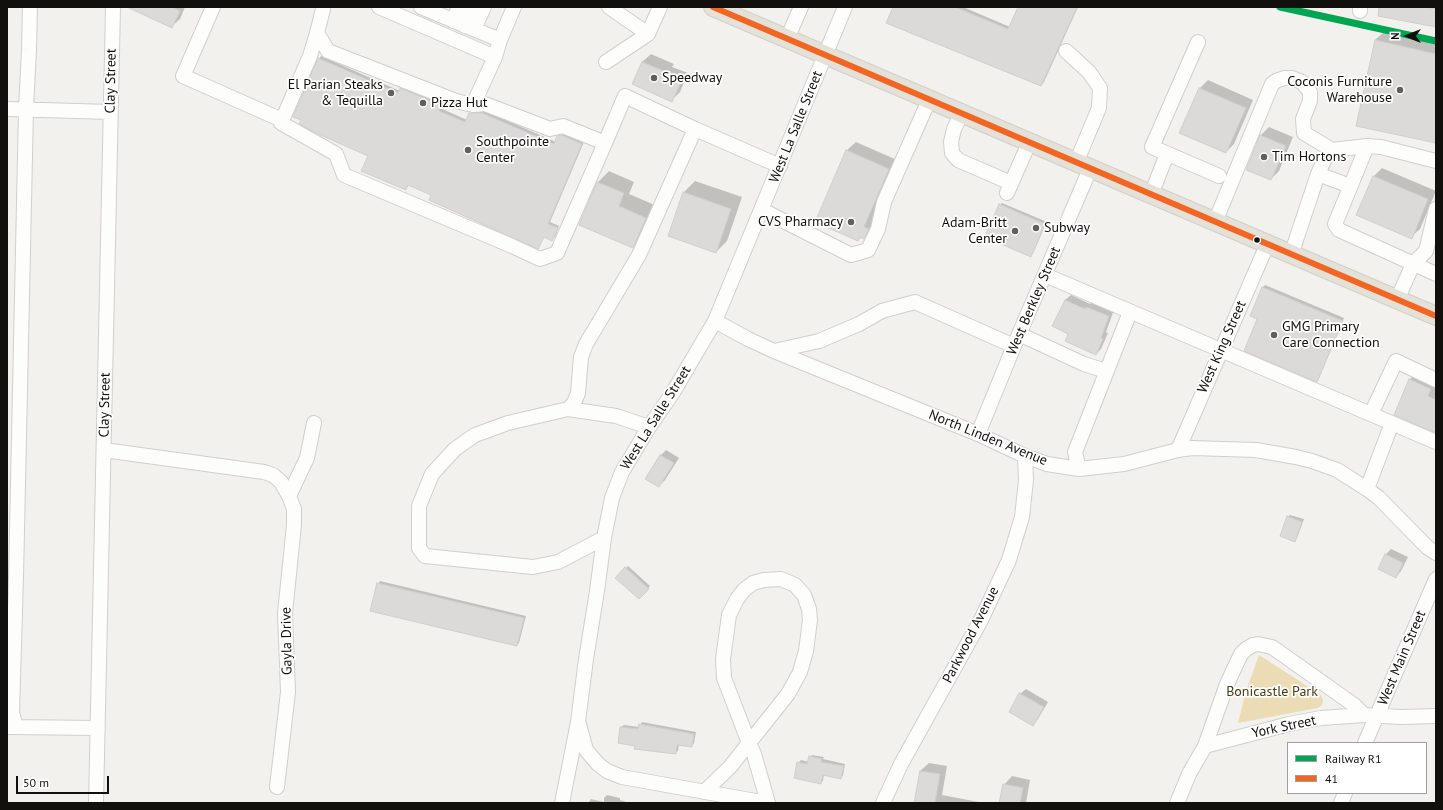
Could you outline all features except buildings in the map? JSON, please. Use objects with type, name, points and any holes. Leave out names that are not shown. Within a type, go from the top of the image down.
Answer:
[{"type":"main road","points":[[713,7],[1436,316]]},
{"type":"street","points":[[30,7],[26,109],[12,727],[98,728]]},
{"type":"street","name":"Clay Street","points":[[96,803],[113,7]]},
{"type":"street","points":[[213,7],[183,76],[282,120]]},
{"type":"street","points":[[379,7],[495,57]]},
{"type":"street","points":[[421,7],[459,21],[500,40]]},
{"type":"street","points":[[459,7],[459,21]]},
{"type":"street","points":[[459,21],[466,7]]},
{"type":"street","points":[[459,21],[473,7]]},
{"type":"street","points":[[459,21],[484,7]]},
{"type":"street","points":[[473,105],[495,57],[500,40],[514,7]]},
{"type":"street","points":[[609,7],[648,34]]},
{"type":"street","points":[[606,62],[648,34],[660,7]]},
{"type":"street","points":[[787,39],[801,7]]},
{"type":"street","name":"West La Salle Street","points":[[562,803],[578,722],[604,538],[612,498],[622,472],[649,427],[672,394],[715,321],[845,7]]},
{"type":"street","points":[[325,8],[310,56],[281,124],[336,154],[344,175],[540,259],[557,253],[624,96],[780,166]]},
{"type":"street","points":[[317,34],[328,51],[456,101],[473,105],[485,104],[550,129],[564,126],[605,142]]},
{"type":"street","points":[[1198,42],[1152,147],[1219,176]]},
{"type":"street","name":"West Berkley Street","points":[[978,434],[1045,275],[1083,166],[1099,108],[1100,88],[1089,72],[1066,51]]},
{"type":"street","points":[[1215,222],[1272,84],[1284,78],[1292,78],[1302,82],[1310,92],[1310,101],[1303,119],[1304,133],[1332,150],[1367,146],[1381,147],[1436,161]]},
{"type":"street","points":[[762,210],[851,255],[868,250],[878,228],[884,202],[929,100]]},
{"type":"street","points":[[7,109],[111,112]]},
{"type":"street","points":[[962,113],[954,129],[951,142],[952,153],[958,160],[1009,188],[1029,143]]},
{"type":"street","points":[[568,409],[574,403],[578,393],[581,357],[586,344],[640,255],[695,129]]},
{"type":"street","points":[[1367,146],[1335,224],[1339,230],[1436,274]]},
{"type":"street","points":[[1291,255],[1318,174],[1325,158],[1332,150]]},
{"type":"street","points":[[1151,195],[1167,154]]},
{"type":"street","points":[[1318,174],[1350,186]]},
{"type":"street","points":[[1397,300],[1413,264],[1426,251],[1436,209]]},
{"type":"street","name":"West King Street","points":[[1178,450],[1267,244]]},
{"type":"street","points":[[1045,275],[1436,442]]},
{"type":"street","points":[[774,351],[819,341],[859,324],[882,310],[915,302],[1106,371]]},
{"type":"street","points":[[1078,469],[1075,452],[1130,312]]},
{"type":"street","name":"North Linden Avenue","points":[[715,321],[774,351],[978,434],[1025,456],[1047,464],[1078,469],[1124,464],[1178,450],[1192,448],[1256,450],[1312,461],[1337,470],[1368,489],[1383,502],[1427,547],[1436,553]]},
{"type":"street","points":[[1371,414],[1396,361],[1436,380]]},
{"type":"street","points":[[604,538],[558,562],[532,567],[425,556],[419,548],[419,506],[432,474],[455,449],[475,435],[508,423],[568,409],[616,416],[649,427]]},
{"type":"street","points":[[289,496],[307,458],[314,423]]},
{"type":"street","points":[[1368,489],[1392,423]]},
{"type":"street","name":"Gayla Drive","points":[[104,450],[264,472],[273,475],[281,482],[289,496],[294,509],[294,525],[285,613],[288,692],[277,787]]},
{"type":"street","name":"Parkwood Avenue","points":[[883,803],[901,764],[981,620],[1009,560],[1022,517],[1026,480],[1025,456]]},
{"type":"street","points":[[578,722],[586,750],[598,764],[608,771],[622,777],[704,792],[767,803],[754,754],[750,743],[724,678],[723,659],[729,615],[737,599],[744,590],[753,583],[764,580],[781,579],[795,585],[804,595],[810,609],[806,651],[800,672],[788,694],[750,743],[704,792]]},
{"type":"street","name":"West Main Street","points":[[1365,742],[1371,715],[1436,579]]},
{"type":"street","points":[[1177,803],[1189,774],[1205,746],[1227,684],[1241,654],[1246,649],[1258,644],[1272,647],[1354,705],[1371,715]]},
{"type":"street","name":"York Street","points":[[1205,746],[1267,729],[1321,718],[1371,715],[1401,717],[1436,716]]},
{"type":"green space","name":"Bonicastle Park","points":[[1259,655],[1321,695],[1323,700],[1322,705],[1318,708],[1238,723],[1246,691]]},
{"type":"rail line","name":"R1","points":[[1280,7],[1436,41]]},
{"type":"transit line","name":"41","points":[[713,7],[1436,316]]},
{"type":"place","name":"Speedway","points":[[654,78]]},
{"type":"place","name":"Coconis Furniture Warehouse","points":[[1400,90]]},
{"type":"place","name":"El Parian Steaks & Tequilla","points":[[391,93]]},
{"type":"place","name":"Pizza Hut","points":[[423,103]]},
{"type":"place","name":"Southpointe Center","points":[[468,150]]},
{"type":"place","name":"Tim Hortons","points":[[1264,157]]},
{"type":"place","name":"CVS Pharmacy","points":[[851,222]]},
{"type":"place","name":"Subway","points":[[1036,228]]},
{"type":"place","name":"Adam-Britt Center","points":[[1015,231]]},
{"type":"place","name":"GMG Primary Care Connection","points":[[1274,335]]}]
